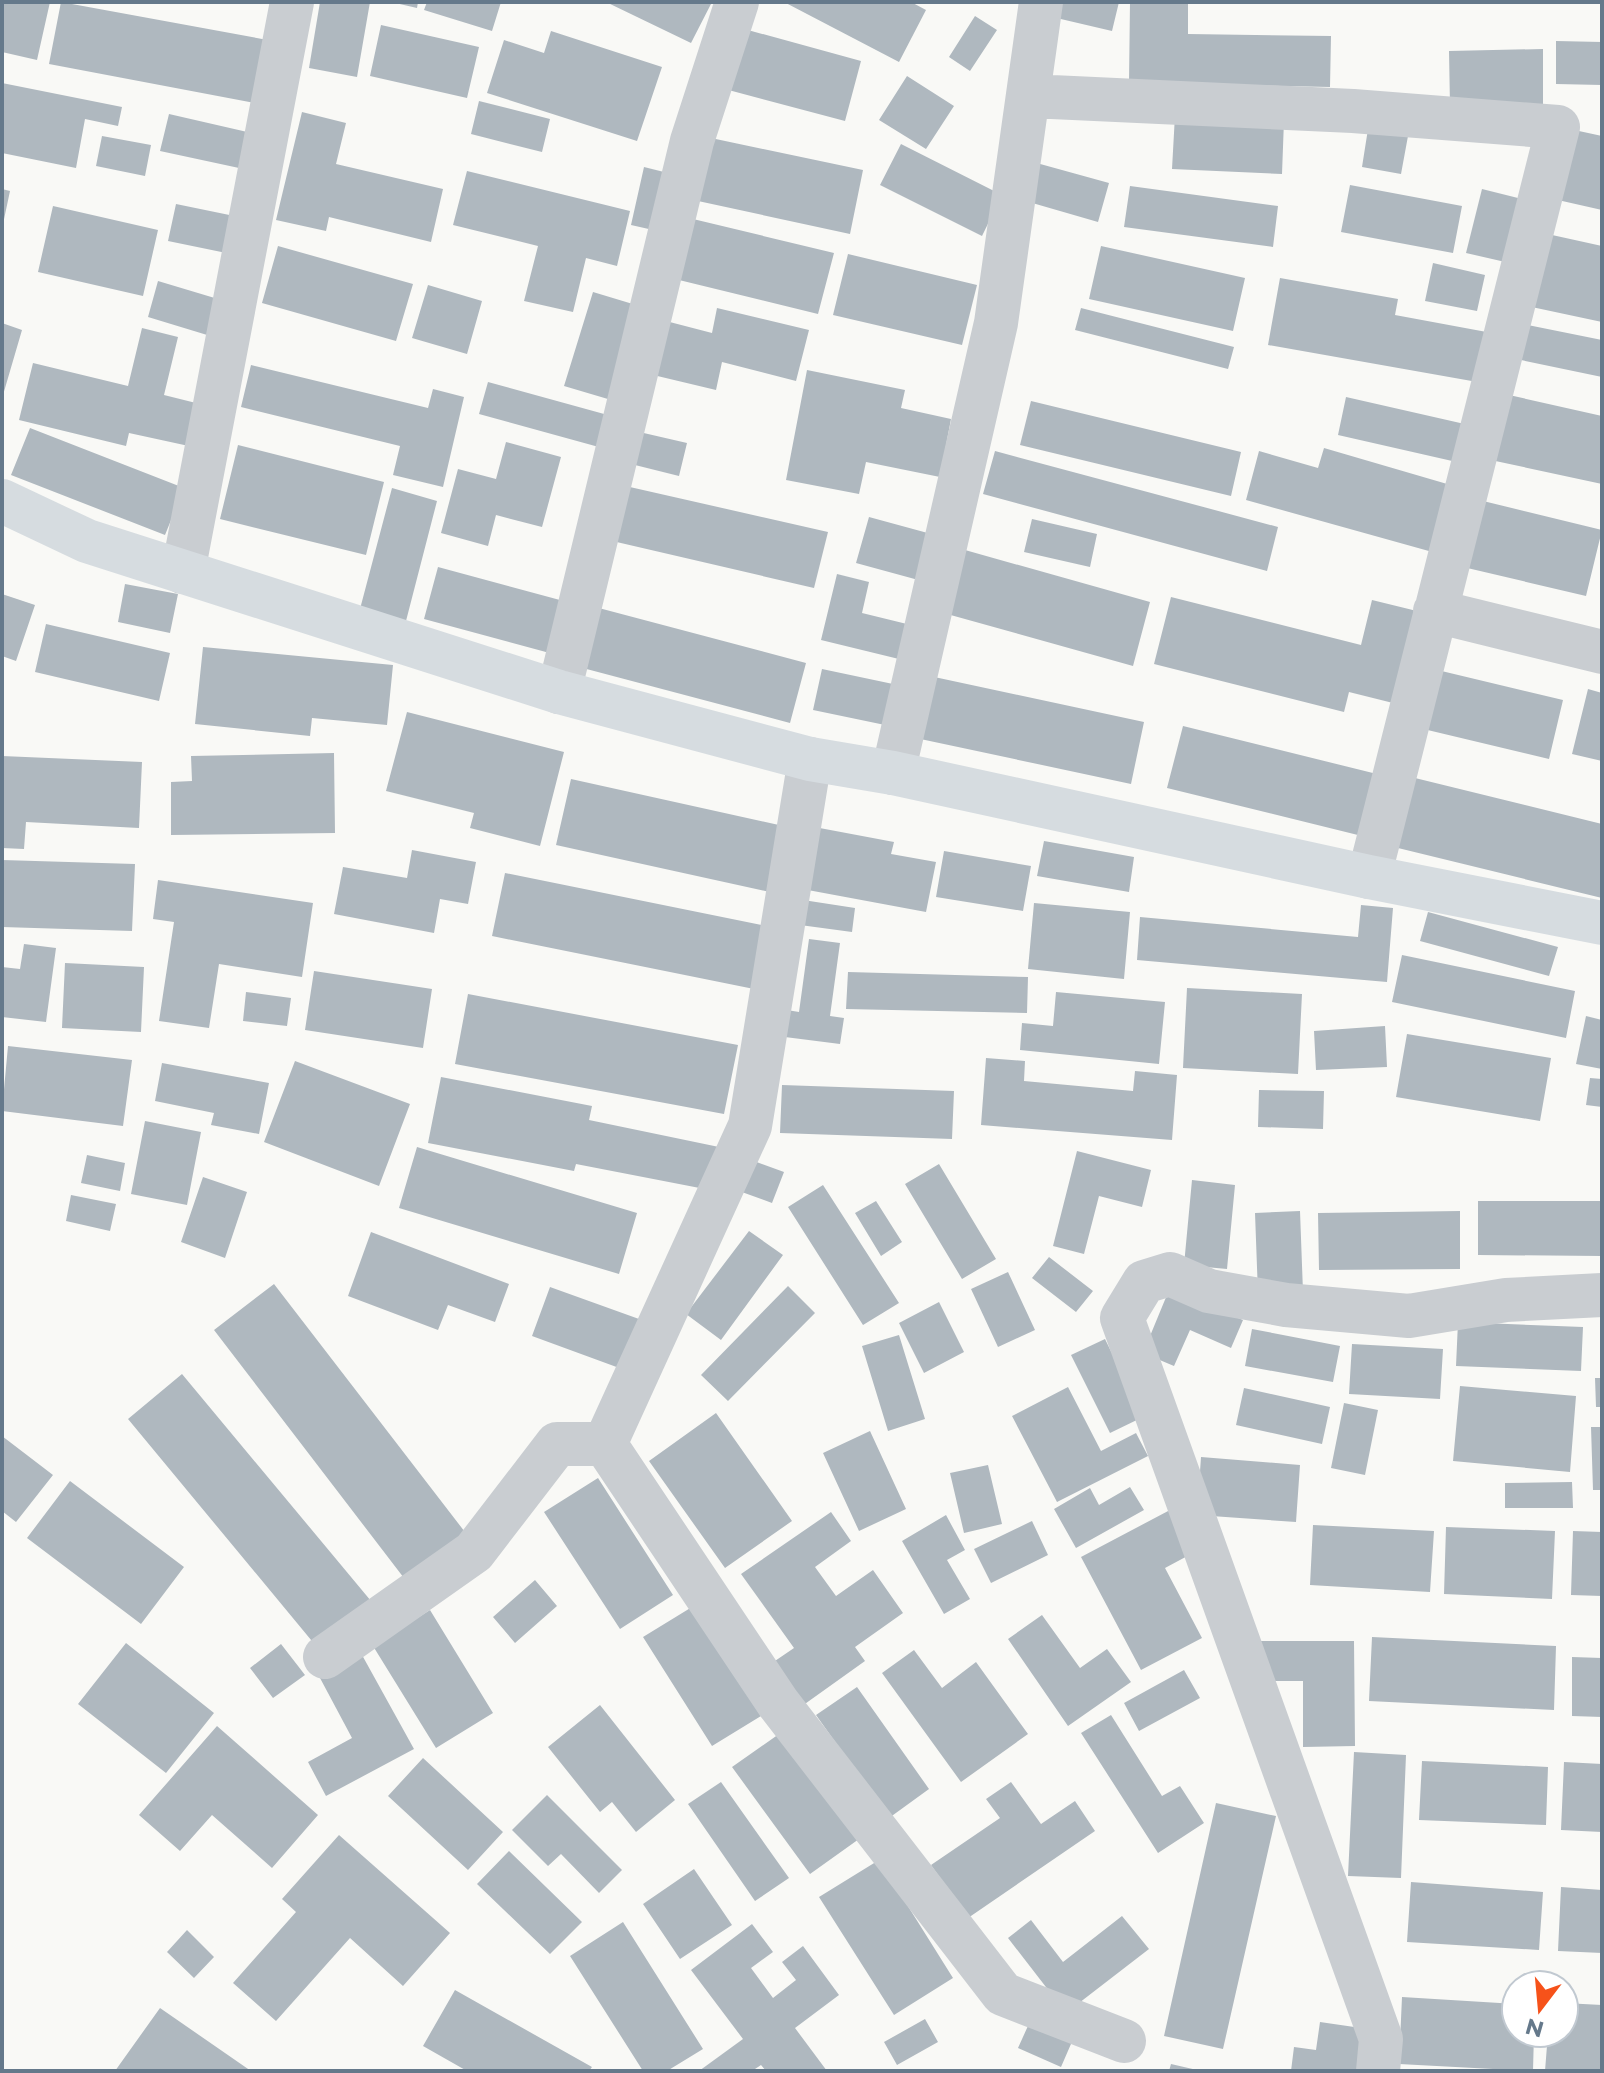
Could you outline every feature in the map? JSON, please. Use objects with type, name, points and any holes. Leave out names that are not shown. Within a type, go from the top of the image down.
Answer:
[{"type":"street","points":[[183,572],[292,2]]},
{"type":"street","points":[[559,692],[692,141],[737,2]]},
{"type":"street","points":[[893,773],[996,323],[1041,2]]},
{"type":"street","points":[[1030,96],[1353,111],[1558,127],[1369,877]]},
{"type":"street","points":[[2,501],[87,541],[183,572],[559,692],[810,759],[893,773],[1369,877],[1602,923]]},
{"type":"street","points":[[1435,611],[1602,652]]},
{"type":"street","points":[[605,1444],[750,1126],[810,759]]},
{"type":"street","points":[[1378,2071],[1381,2039],[1122,1318],[1144,1282],[1170,1274],[1209,1291],[1286,1305],[1409,1316],[1506,1300],[1602,1295]]},
{"type":"street","points":[[325,1657],[474,1552],[557,1444],[605,1444]]},
{"type":"street","points":[[605,1444],[778,1703],[1003,1994],[1124,2041]]},
{"type":"building","points":[[2,2],[50,2],[37,60],[2,52]]},
{"type":"building","points":[[61,2],[273,41],[260,104],[49,64]]},
{"type":"building","points":[[320,2],[370,2],[357,77],[309,68]]},
{"type":"building","points":[[391,2],[418,2],[417,8]]},
{"type":"building","points":[[427,2],[501,2],[492,31],[424,10]]},
{"type":"building","points":[[606,2],[712,2],[691,43]]},
{"type":"building","points":[[784,2],[911,2],[926,10],[899,62]]},
{"type":"building","points":[[1051,2],[1119,2],[1112,31],[1048,16]]},
{"type":"building","points":[[1130,2],[1188,2],[1188,34],[1331,36],[1330,87],[1129,83]]},
{"type":"building","points":[[975,16],[997,30],[970,71],[949,57]]},
{"type":"building","points":[[381,25],[479,47],[467,98],[370,76]]},
{"type":"building","points":[[737,27],[861,61],[845,121],[721,88]]},
{"type":"building","points":[[551,31],[662,67],[637,141],[487,93],[504,40],[544,53]]},
{"type":"building","points":[[1556,41],[1602,42],[1602,85],[1556,84]]},
{"type":"building","points":[[1543,49],[1543,104],[1450,106],[1449,51]]},
{"type":"building","points":[[907,76],[954,106],[926,149],[879,120]]},
{"type":"building","points":[[2,83],[122,107],[118,126],[85,119],[76,168],[2,153]]},
{"type":"building","points":[[479,101],[550,119],[542,152],[471,134]]},
{"type":"building","points":[[302,112],[346,123],[336,164],[443,189],[431,242],[329,217],[326,231],[276,220]]},
{"type":"building","points":[[169,114],[260,135],[253,171],[160,151]]},
{"type":"building","points":[[1175,115],[1284,120],[1282,174],[1172,169]]},
{"type":"building","points":[[1565,128],[1602,136],[1602,210],[1549,198]]},
{"type":"building","points":[[1368,129],[1408,136],[1401,174],[1362,167]]},
{"type":"building","points":[[102,136],[151,145],[145,176],[96,166]]},
{"type":"building","points":[[711,138],[863,170],[850,234],[698,201]]},
{"type":"building","points":[[901,144],[1002,195],[982,236],[880,185]]},
{"type":"building","points":[[1033,162],[1109,183],[1098,222],[1022,200]]},
{"type":"building","points":[[644,167],[676,175],[662,232],[631,225]]},
{"type":"building","points":[[467,171],[630,211],[617,266],[586,258],[573,312],[524,301],[538,246],[453,225]]},
{"type":"building","points":[[1350,185],[1462,206],[1453,253],[1341,232]]},
{"type":"building","points":[[1130,186],[1278,206],[1273,247],[1124,227]]},
{"type":"building","points":[[2,189],[10,191],[3,224],[2,224]]},
{"type":"building","points":[[1482,189],[1530,201],[1514,264],[1466,253]]},
{"type":"building","points":[[176,204],[244,218],[236,255],[168,241]]},
{"type":"building","points":[[53,206],[158,230],[143,296],[38,272]]},
{"type":"building","points":[[693,219],[834,253],[818,314],[679,280]]},
{"type":"building","points":[[1543,233],[1602,246],[1602,322],[1527,306]]},
{"type":"building","points":[[278,246],[413,284],[396,341],[262,303]]},
{"type":"building","points":[[1101,246],[1245,278],[1233,331],[1089,299]]},
{"type":"building","points":[[848,254],[977,285],[962,345],[833,315]]},
{"type":"building","points":[[1433,263],[1485,275],[1477,311],[1425,301]]},
{"type":"building","points":[[1280,278],[1398,299],[1395,315],[1492,333],[1483,383],[1268,345]]},
{"type":"building","points":[[158,281],[228,302],[217,338],[148,317]]},
{"type":"building","points":[[428,285],[482,301],[467,354],[412,338]]},
{"type":"building","points":[[593,292],[646,308],[618,402],[564,386]]},
{"type":"building","points":[[717,308],[809,330],[796,381],[722,362],[716,390],[649,374],[662,320],[712,333]]},
{"type":"building","points":[[1081,308],[1234,347],[1228,369],[1075,330]]},
{"type":"building","points":[[2,323],[22,330],[3,395],[2,395]]},
{"type":"building","points":[[1523,324],[1602,340],[1602,377],[1516,359]]},
{"type":"building","points":[[142,328],[178,337],[164,395],[208,406],[198,448],[129,433],[126,446],[19,420],[33,363],[128,386]]},
{"type":"building","points":[[251,365],[428,408],[433,389],[464,397],[443,487],[393,475],[400,446],[241,407]]},
{"type":"building","points":[[807,370],[905,390],[901,408],[951,419],[940,477],[866,462],[859,494],[786,480]]},
{"type":"building","points":[[488,382],[615,417],[606,449],[479,414]]},
{"type":"building","points":[[1500,393],[1602,416],[1602,484],[1486,459]]},
{"type":"building","points":[[1346,397],[1469,425],[1461,463],[1338,435]]},
{"type":"building","points":[[1031,401],[1241,452],[1231,496],[1020,445]]},
{"type":"building","points":[[30,428],[184,488],[165,535],[11,475]]},
{"type":"building","points":[[635,431],[687,443],[679,476],[627,463]]},
{"type":"building","points":[[506,442],[561,457],[542,527],[496,515],[488,546],[441,533],[458,469],[496,479]]},
{"type":"building","points":[[238,445],[384,482],[366,555],[220,519]]},
{"type":"building","points":[[1324,448],[1454,486],[1436,553],[1246,500],[1259,451],[1318,468]]},
{"type":"building","points":[[995,451],[1278,527],[1267,571],[983,494]]},
{"type":"building","points":[[621,485],[828,532],[814,588],[608,540]]},
{"type":"building","points":[[392,488],[437,501],[406,621],[360,609]]},
{"type":"building","points":[[1479,500],[1602,530],[1586,596],[1463,567]]},
{"type":"building","points":[[869,517],[935,535],[922,581],[856,563]]},
{"type":"building","points":[[1032,519],[1097,534],[1090,567],[1024,552]]},
{"type":"building","points":[[965,550],[1150,602],[1133,666],[947,614]]},
{"type":"building","points":[[438,567],[571,603],[557,655],[424,619]]},
{"type":"building","points":[[837,574],[869,582],[862,613],[911,625],[903,660],[821,640]]},
{"type":"building","points":[[125,584],[178,594],[170,633],[118,622]]},
{"type":"building","points":[[2,594],[35,605],[16,661],[2,656]]},
{"type":"building","points":[[1171,597],[1361,645],[1372,600],[1425,613],[1401,705],[1349,692],[1344,712],[1154,664]]},
{"type":"building","points":[[595,607],[806,663],[790,723],[579,667]]},
{"type":"building","points":[[46,624],[170,653],[159,701],[35,672]]},
{"type":"building","points":[[203,647],[393,665],[387,725],[312,718],[310,736],[195,724]]},
{"type":"building","points":[[1429,668],[1563,700],[1549,759],[1415,727]]},
{"type":"building","points":[[822,669],[893,684],[885,725],[813,710]]},
{"type":"building","points":[[925,675],[1144,722],[1131,784],[911,737]]},
{"type":"building","points":[[1588,689],[1602,693],[1602,761],[1572,754]]},
{"type":"building","points":[[407,712],[564,752],[540,846],[470,828],[474,813],[386,791]]},
{"type":"building","points":[[1183,726],[1385,776],[1370,838],[1167,788]]},
{"type":"building","points":[[334,753],[335,833],[171,835],[171,782],[192,781],[191,756]]},
{"type":"building","points":[[2,756],[142,762],[139,828],[26,822],[24,849],[2,848]]},
{"type":"building","points":[[1415,778],[1602,824],[1602,898],[1398,848]]},
{"type":"building","points":[[571,779],[788,827],[774,893],[556,845]]},
{"type":"building","points":[[809,826],[894,842],[891,854],[936,862],[926,912],[797,888]]},
{"type":"building","points":[[1044,841],[1134,857],[1129,892],[1037,876]]},
{"type":"building","points":[[412,850],[476,862],[468,904],[440,899],[434,933],[334,914],[343,867],[407,878]]},
{"type":"building","points":[[944,851],[1031,866],[1023,911],[936,897]]},
{"type":"building","points":[[2,860],[135,864],[132,931],[2,927]]},
{"type":"building","points":[[505,873],[771,927],[759,990],[492,936]]},
{"type":"building","points":[[158,880],[313,903],[302,977],[219,964],[209,1028],[159,1021],[174,922],[153,919]]},
{"type":"building","points":[[803,900],[855,908],[852,932],[800,925]]},
{"type":"building","points":[[1034,903],[1130,912],[1124,979],[1028,969]]},
{"type":"building","points":[[1361,905],[1393,908],[1387,982],[1137,960],[1140,917],[1358,937]]},
{"type":"building","points":[[1428,912],[1558,947],[1549,976],[1420,941]]},
{"type":"building","points":[[809,939],[840,943],[830,1016],[844,1018],[840,1044],[777,1036],[781,1009],[799,1012]]},
{"type":"building","points":[[24,944],[56,948],[46,1022],[2,1017],[2,967],[20,969]]},
{"type":"building","points":[[1402,955],[1575,991],[1566,1038],[1392,1002]]},
{"type":"building","points":[[65,963],[144,967],[141,1032],[62,1028]]},
{"type":"building","points":[[314,971],[432,989],[423,1048],[305,1030]]},
{"type":"building","points":[[848,972],[1028,977],[1027,1013],[846,1009]]},
{"type":"building","points":[[1187,988],[1302,994],[1298,1074],[1183,1068]]},
{"type":"building","points":[[246,992],[291,998],[287,1026],[243,1021]]},
{"type":"building","points":[[1056,992],[1165,1002],[1159,1064],[1020,1050],[1022,1023],[1053,1026]]},
{"type":"building","points":[[468,994],[738,1045],[724,1114],[455,1064]]},
{"type":"building","points":[[1586,1016],[1602,1020],[1602,1069],[1576,1064]]},
{"type":"building","points":[[1385,1026],[1387,1067],[1316,1070],[1314,1031]]},
{"type":"building","points":[[1407,1034],[1551,1058],[1540,1121],[1396,1097]]},
{"type":"building","points":[[8,1046],[132,1060],[123,1126],[2,1111]]},
{"type":"building","points":[[986,1058],[1025,1061],[1024,1081],[1133,1091],[1135,1071],[1177,1075],[1172,1140],[981,1125]]},
{"type":"building","points":[[295,1061],[410,1104],[379,1186],[264,1142]]},
{"type":"building","points":[[162,1063],[269,1083],[259,1134],[211,1125],[214,1113],[155,1101]]},
{"type":"building","points":[[441,1077],[592,1106],[589,1120],[719,1147],[710,1190],[576,1164],[574,1171],[428,1143]]},
{"type":"building","points":[[1590,1078],[1602,1079],[1602,1107],[1586,1105]]},
{"type":"building","points":[[782,1085],[954,1091],[952,1139],[780,1133]]},
{"type":"building","points":[[1259,1090],[1324,1091],[1323,1129],[1258,1127]]},
{"type":"building","points":[[145,1121],[201,1132],[187,1205],[131,1194]]},
{"type":"building","points":[[417,1147],[637,1213],[619,1274],[399,1208]]},
{"type":"building","points":[[1077,1151],[1151,1170],[1142,1207],[1099,1196],[1084,1254],[1053,1246]]},
{"type":"building","points":[[87,1155],[125,1163],[120,1191],[81,1183]]},
{"type":"building","points":[[751,1160],[784,1172],[772,1203],[739,1191]]},
{"type":"building","points":[[939,1164],[996,1259],[962,1279],[905,1184]]},
{"type":"building","points":[[203,1177],[247,1192],[225,1258],[181,1242]]},
{"type":"building","points":[[1192,1180],[1235,1185],[1227,1269],[1184,1265]]},
{"type":"building","points":[[823,1185],[899,1303],[863,1325],[788,1207]]},
{"type":"building","points":[[71,1195],[116,1204],[110,1231],[66,1221]]},
{"type":"building","points":[[876,1201],[902,1242],[881,1256],[855,1213]]},
{"type":"building","points":[[1478,1201],[1602,1201],[1602,1256],[1478,1255]]},
{"type":"building","points":[[1300,1211],[1303,1292],[1258,1294],[1255,1213]]},
{"type":"building","points":[[1460,1211],[1460,1269],[1319,1270],[1318,1213]]},
{"type":"building","points":[[749,1231],[783,1255],[721,1340],[686,1314]]},
{"type":"building","points":[[371,1232],[509,1284],[495,1322],[448,1305],[438,1330],[348,1296]]},
{"type":"building","points":[[1049,1257],[1093,1291],[1076,1312],[1032,1278]]},
{"type":"building","points":[[1008,1272],[1035,1330],[998,1347],[971,1289]]},
{"type":"building","points":[[274,1284],[468,1536],[407,1582],[214,1330]]},
{"type":"building","points":[[788,1286],[815,1313],[728,1401],[701,1375]]},
{"type":"building","points":[[550,1287],[639,1319],[622,1369],[532,1336]]},
{"type":"building","points":[[1169,1290],[1243,1320],[1231,1348],[1190,1330],[1174,1366],[1143,1353]]},
{"type":"building","points":[[939,1302],[964,1352],[924,1373],[899,1323]]},
{"type":"building","points":[[1458,1322],[1583,1327],[1581,1371],[1456,1366]]},
{"type":"building","points":[[1252,1329],[1340,1346],[1333,1382],[1245,1366]]},
{"type":"building","points":[[899,1335],[925,1419],[888,1431],[862,1346]]},
{"type":"building","points":[[1105,1339],[1143,1417],[1110,1433],[1071,1355]]},
{"type":"building","points":[[1352,1344],[1443,1349],[1440,1399],[1349,1394]]},
{"type":"building","points":[[182,1374],[376,1607],[321,1652],[128,1419]]},
{"type":"building","points":[[1595,1378],[1602,1378],[1602,1407],[1596,1407]]},
{"type":"building","points":[[1460,1386],[1576,1396],[1570,1472],[1453,1461]]},
{"type":"building","points":[[1068,1387],[1101,1451],[1136,1433],[1148,1456],[1057,1502],[1012,1416]]},
{"type":"building","points":[[1244,1388],[1330,1407],[1322,1444],[1236,1425]]},
{"type":"building","points":[[1344,1403],[1378,1410],[1365,1475],[1331,1468]]},
{"type":"building","points":[[716,1413],[792,1521],[725,1568],[649,1461]]},
{"type":"building","points":[[1591,1427],[1602,1427],[1602,1490],[1593,1490]]},
{"type":"building","points":[[870,1431],[906,1509],[859,1531],[823,1453]]},
{"type":"building","points":[[2,1436],[53,1475],[16,1522],[2,1511]]},
{"type":"building","points":[[1201,1457],[1300,1465],[1296,1522],[1197,1515]]},
{"type":"building","points":[[988,1465],[1002,1524],[964,1533],[950,1473]]},
{"type":"building","points":[[598,1478],[673,1595],[620,1629],[544,1512]]},
{"type":"building","points":[[70,1481],[184,1567],[141,1624],[27,1538]]},
{"type":"building","points":[[1572,1482],[1573,1508],[1505,1508],[1505,1483]]},
{"type":"building","points":[[1130,1487],[1144,1510],[1076,1548],[1054,1509],[1090,1488],[1099,1505]]},
{"type":"building","points":[[1170,1510],[1193,1553],[1165,1568],[1202,1638],[1141,1670],[1081,1557]]},
{"type":"building","points":[[831,1512],[851,1541],[815,1567],[836,1596],[873,1570],[903,1613],[855,1647],[865,1661],[802,1706],[772,1663],[794,1648],[741,1574]]},
{"type":"building","points":[[946,1515],[965,1550],[947,1560],[970,1599],[944,1614],[902,1541]]},
{"type":"building","points":[[1032,1521],[1048,1555],[991,1583],[974,1549]]},
{"type":"building","points":[[1313,1525],[1434,1531],[1430,1592],[1310,1585]]},
{"type":"building","points":[[1446,1527],[1555,1531],[1552,1599],[1444,1594]]},
{"type":"building","points":[[1573,1531],[1602,1532],[1602,1596],[1571,1595]]},
{"type":"building","points":[[535,1580],[557,1606],[515,1643],[493,1617]]},
{"type":"building","points":[[692,1607],[761,1716],[712,1746],[643,1637]]},
{"type":"building","points":[[430,1610],[493,1713],[436,1748],[373,1646]]},
{"type":"building","points":[[1042,1615],[1080,1668],[1107,1649],[1131,1682],[1068,1726],[1008,1639]]},
{"type":"building","points":[[1372,1637],[1556,1646],[1554,1710],[1369,1701]]},
{"type":"building","points":[[1261,1641],[1354,1641],[1355,1746],[1303,1747],[1303,1681],[1261,1681]]},
{"type":"building","points":[[126,1643],[214,1713],[166,1773],[78,1704]]},
{"type":"building","points":[[281,1644],[305,1675],[273,1698],[250,1668]]},
{"type":"building","points":[[914,1650],[942,1688],[976,1662],[1028,1734],[961,1782],[882,1673]]},
{"type":"building","points":[[362,1655],[414,1749],[326,1796],[308,1762],[352,1738],[320,1678]]},
{"type":"building","points":[[1572,1657],[1602,1658],[1602,1717],[1572,1716]]},
{"type":"building","points":[[1184,1670],[1200,1698],[1139,1731],[1124,1703]]},
{"type":"building","points":[[857,1687],[929,1789],[889,1818],[816,1715]]},
{"type":"building","points":[[600,1705],[675,1800],[636,1832],[612,1802],[600,1812],[548,1747]]},
{"type":"building","points":[[1111,1715],[1162,1796],[1180,1786],[1204,1823],[1158,1853],[1081,1733]]},
{"type":"building","points":[[217,1726],[318,1815],[272,1868],[212,1815],[180,1851],[139,1815]]},
{"type":"building","points":[[789,1727],[866,1834],[810,1874],[732,1767]]},
{"type":"building","points":[[1354,1752],[1406,1755],[1401,1878],[1348,1876]]},
{"type":"building","points":[[423,1758],[503,1832],[468,1870],[388,1796]]},
{"type":"building","points":[[1422,1761],[1548,1767],[1546,1825],[1419,1820]]},
{"type":"building","points":[[1564,1762],[1602,1764],[1602,1832],[1561,1830]]},
{"type":"building","points":[[721,1782],[789,1878],[755,1901],[688,1804]]},
{"type":"building","points":[[1011,1782],[1041,1824],[1075,1801],[1095,1831],[968,1918],[931,1865],[1000,1818],[986,1799]]},
{"type":"building","points":[[547,1795],[622,1870],[599,1893],[561,1854],[548,1866],[512,1830]]},
{"type":"building","points":[[1216,1803],[1276,1816],[1223,2049],[1164,2036]]},
{"type":"building","points":[[339,1835],[450,1933],[403,1986],[350,1938],[276,2021],[233,1983],[296,1912],[282,1899]]},
{"type":"building","points":[[509,1851],[582,1922],[550,1954],[477,1884]]},
{"type":"building","points":[[879,1860],[953,1978],[894,2015],[819,1897]]},
{"type":"building","points":[[694,1869],[732,1925],[680,1959],[643,1904]]},
{"type":"building","points":[[1411,1882],[1543,1892],[1539,1950],[1407,1942]]},
{"type":"building","points":[[1561,1887],[1602,1890],[1602,1953],[1558,1951]]},
{"type":"building","points":[[1122,1916],[1149,1949],[1066,2013],[1008,1938],[1031,1920],[1063,1962]]},
{"type":"building","points":[[623,1922],[703,2049],[667,2071],[643,2071],[570,1956]]},
{"type":"building","points":[[752,1924],[773,1952],[751,1968],[773,1998],[796,1980],[782,1962],[803,1946],[839,1995],[795,2028],[827,2071],[766,2071],[761,2065],[752,2071],[699,2071],[743,2039],[691,1970]]},
{"type":"building","points":[[187,1930],[214,1957],[194,1978],[167,1952]]},
{"type":"building","points":[[455,1990],[592,2067],[589,2071],[467,2071],[423,2046]]},
{"type":"building","points":[[1402,1997],[1500,2003],[1500,2049],[1534,2049],[1533,2071],[1399,2064]]},
{"type":"building","points":[[1580,2004],[1602,2005],[1602,2071],[1545,2071],[1547,2049],[1580,2049]]},
{"type":"building","points":[[160,2008],[251,2071],[115,2071]]},
{"type":"building","points":[[1032,2017],[1074,2037],[1061,2067],[1018,2048]]},
{"type":"building","points":[[925,2019],[938,2042],[897,2065],[884,2042]]},
{"type":"building","points":[[1320,2022],[1368,2029],[1362,2071],[1291,2071],[1294,2047],[1316,2050]]},
{"type":"building","points":[[1171,2064],[1197,2070],[1197,2071],[1169,2071]]}]
